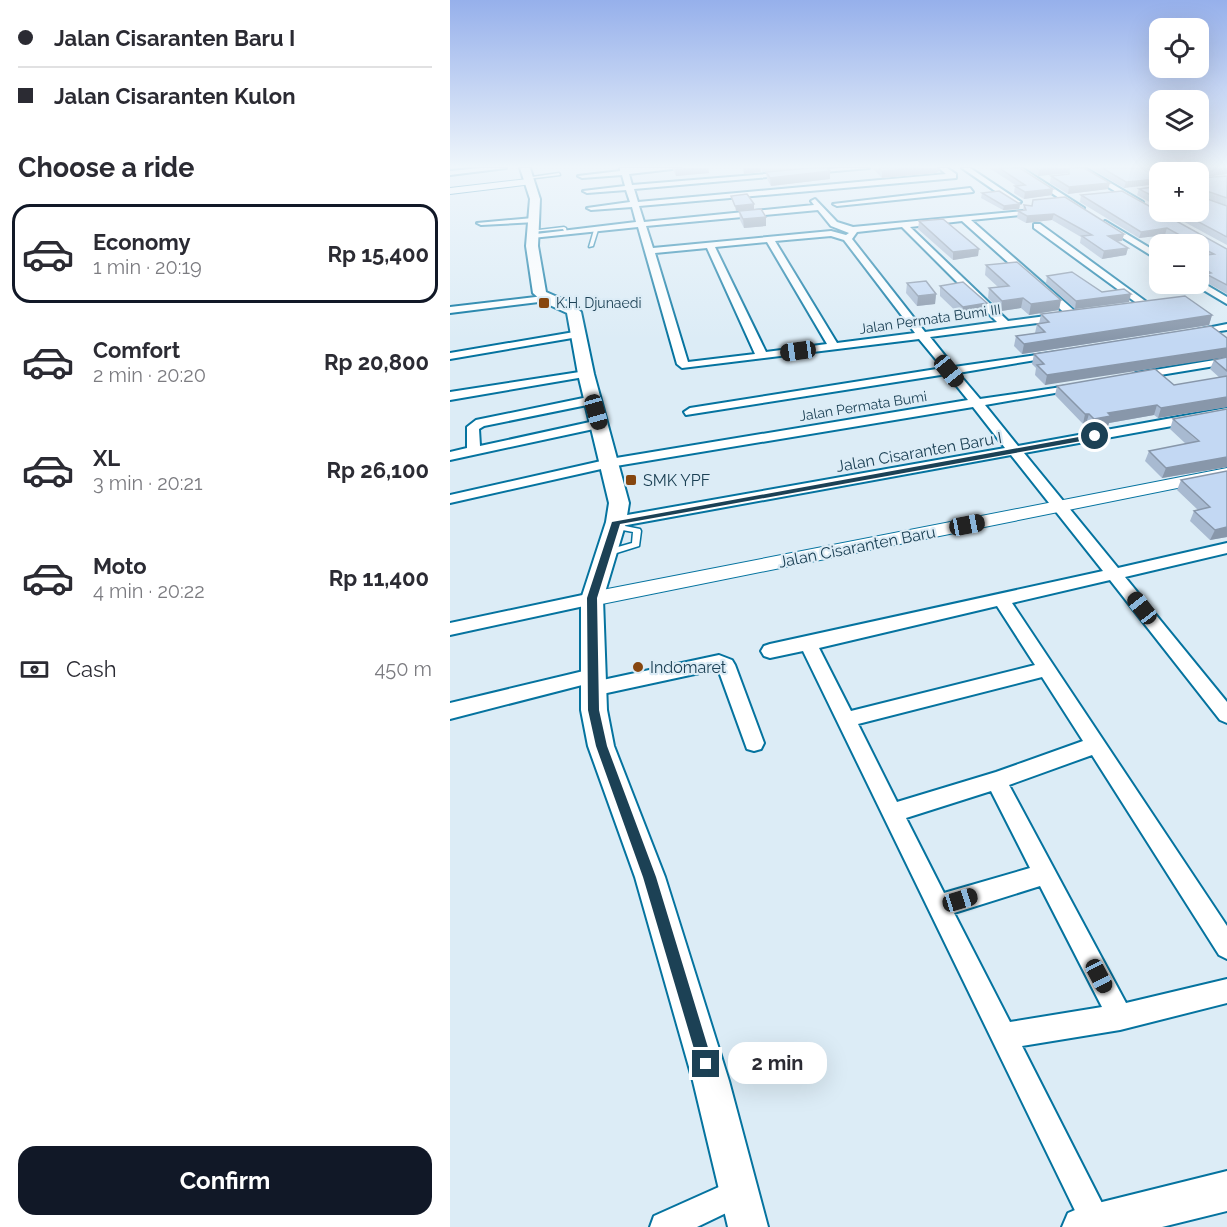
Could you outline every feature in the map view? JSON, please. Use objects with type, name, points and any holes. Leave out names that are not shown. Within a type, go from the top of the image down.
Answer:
[{"type":"main road","points":[[532,225],[540,293],[544,299],[573,309],[580,334],[586,374],[619,504],[616,524],[592,598],[592,683],[602,746],[650,877],[711,1081],[748,1227]]},
{"type":"main road","points":[[1089,1225],[1227,1191]]},
{"type":"street","points":[[500,225],[566,232],[640,225]]},
{"type":"street","points":[[642,225],[650,251],[831,233],[850,234],[902,225]]},
{"type":"street","points":[[831,233],[838,225]]},
{"type":"street","points":[[838,225],[850,234],[949,371],[1227,715]]},
{"type":"street","points":[[904,225],[1005,324]]},
{"type":"street","name":"Jalan Permata Bumi III","points":[[650,251],[683,364],[686,366],[1078,314],[972,225]]},
{"type":"street","points":[[1107,225],[1149,251]]},
{"type":"street","points":[[1037,226],[1150,304],[1124,308]]},
{"type":"street","points":[[770,240],[834,347]]},
{"type":"street","points":[[710,245],[762,356]]},
{"type":"street","points":[[1209,289],[1226,299]]},
{"type":"street","points":[[450,310],[544,299]]},
{"type":"street","points":[[1179,335],[1227,327]]},
{"type":"street","points":[[1207,330],[1227,340]]},
{"type":"street","points":[[450,356],[580,334]]},
{"type":"street","points":[[690,412],[1063,353]]},
{"type":"street","points":[[1125,378],[1227,361]]},
{"type":"street","points":[[450,396],[586,374]]},
{"type":"street","name":"Jalan Permata Bumi","points":[[450,499],[610,463],[1092,384]]},
{"type":"street","points":[[474,452],[473,427],[480,423],[593,400]]},
{"type":"street","name":"Jalan Cisaranten Baru I","points":[[616,524],[1227,411]]},
{"type":"street","points":[[450,456],[599,424]]},
{"type":"street","name":"Jalan Cisaranten Baru","points":[[592,598],[1227,473]]},
{"type":"street","points":[[770,651],[1227,548]]},
{"type":"street","points":[[450,629],[592,598]]},
{"type":"street","points":[[1001,599],[1227,947]]},
{"type":"street","points":[[808,644],[1003,1036],[1089,1225]]},
{"type":"street","points":[[450,711],[592,683],[719,662],[726,666],[754,743]]},
{"type":"street","points":[[845,720],[1047,669]]},
{"type":"street","points":[[892,813],[996,781],[1096,745]]},
{"type":"street","points":[[996,781],[1120,1017]]},
{"type":"street","points":[[939,906],[1045,874]]},
{"type":"street","points":[[1003,1036],[1120,1017],[1227,991]]},
{"type":"street","points":[[665,1227],[739,1192]]},
{"type":"lane","points":[[591,246],[596,230]]},
{"type":"lane","points":[[606,553],[636,544],[637,531],[616,524]]},
{"type":"building","points":[[924,225],[951,225],[979,249],[953,252]]},
{"type":"building","points":[[1074,225],[1110,225],[1124,234],[1108,236],[1128,248],[1104,251],[1082,236],[1092,235]]},
{"type":"building","points":[[1130,225],[1184,225],[1200,234],[1178,234],[1167,228],[1141,232]]},
{"type":"building","points":[[1205,225],[1227,225],[1227,237]]},
{"type":"building","points":[[1209,239],[1227,249],[1227,285],[1209,276],[1211,273],[1209,272],[1209,255],[1214,254],[1209,252]]},
{"type":"building","points":[[1017,262],[1061,300],[1031,304],[1023,298],[1002,301],[989,288],[1009,286],[986,265]]},
{"type":"building","points":[[1072,272],[1102,292],[1124,289],[1131,294],[1076,301],[1047,276]]},
{"type":"building","points":[[926,281],[936,294],[918,296],[907,283]]},
{"type":"building","points":[[963,282],[987,303],[963,307],[940,286]]},
{"type":"building","points":[[1185,296],[1212,315],[1024,344],[1016,336],[1045,332],[1037,324],[1049,322],[1041,314]]},
{"type":"building","points":[[1211,326],[1227,338],[1227,348],[1047,375],[1037,365],[1044,364],[1034,354]]},
{"type":"building","points":[[1227,357],[1227,371],[1214,360]]},
{"type":"building","points":[[1155,369],[1174,385],[1227,376],[1227,397],[1161,408],[1157,405],[1108,413],[1111,416],[1094,419],[1089,414],[1085,414],[1057,386]]},
{"type":"building","points":[[1227,409],[1227,457],[1166,468],[1149,451],[1199,441],[1173,419]]},
{"type":"building","points":[[1227,471],[1227,527],[1215,530],[1194,511],[1210,507],[1181,480]]},
{"type":"place","name":"K.H. Djunaedi","points":[[544,303]]},
{"type":"place","name":"SMK YPF","points":[[631,480]]},
{"type":"place","name":"Indomaret","points":[[638,667]]},
{"type":"route","points":[[706,1064],[650,877],[602,746],[594,710],[592,598],[616,522],[1095,436]]}]
